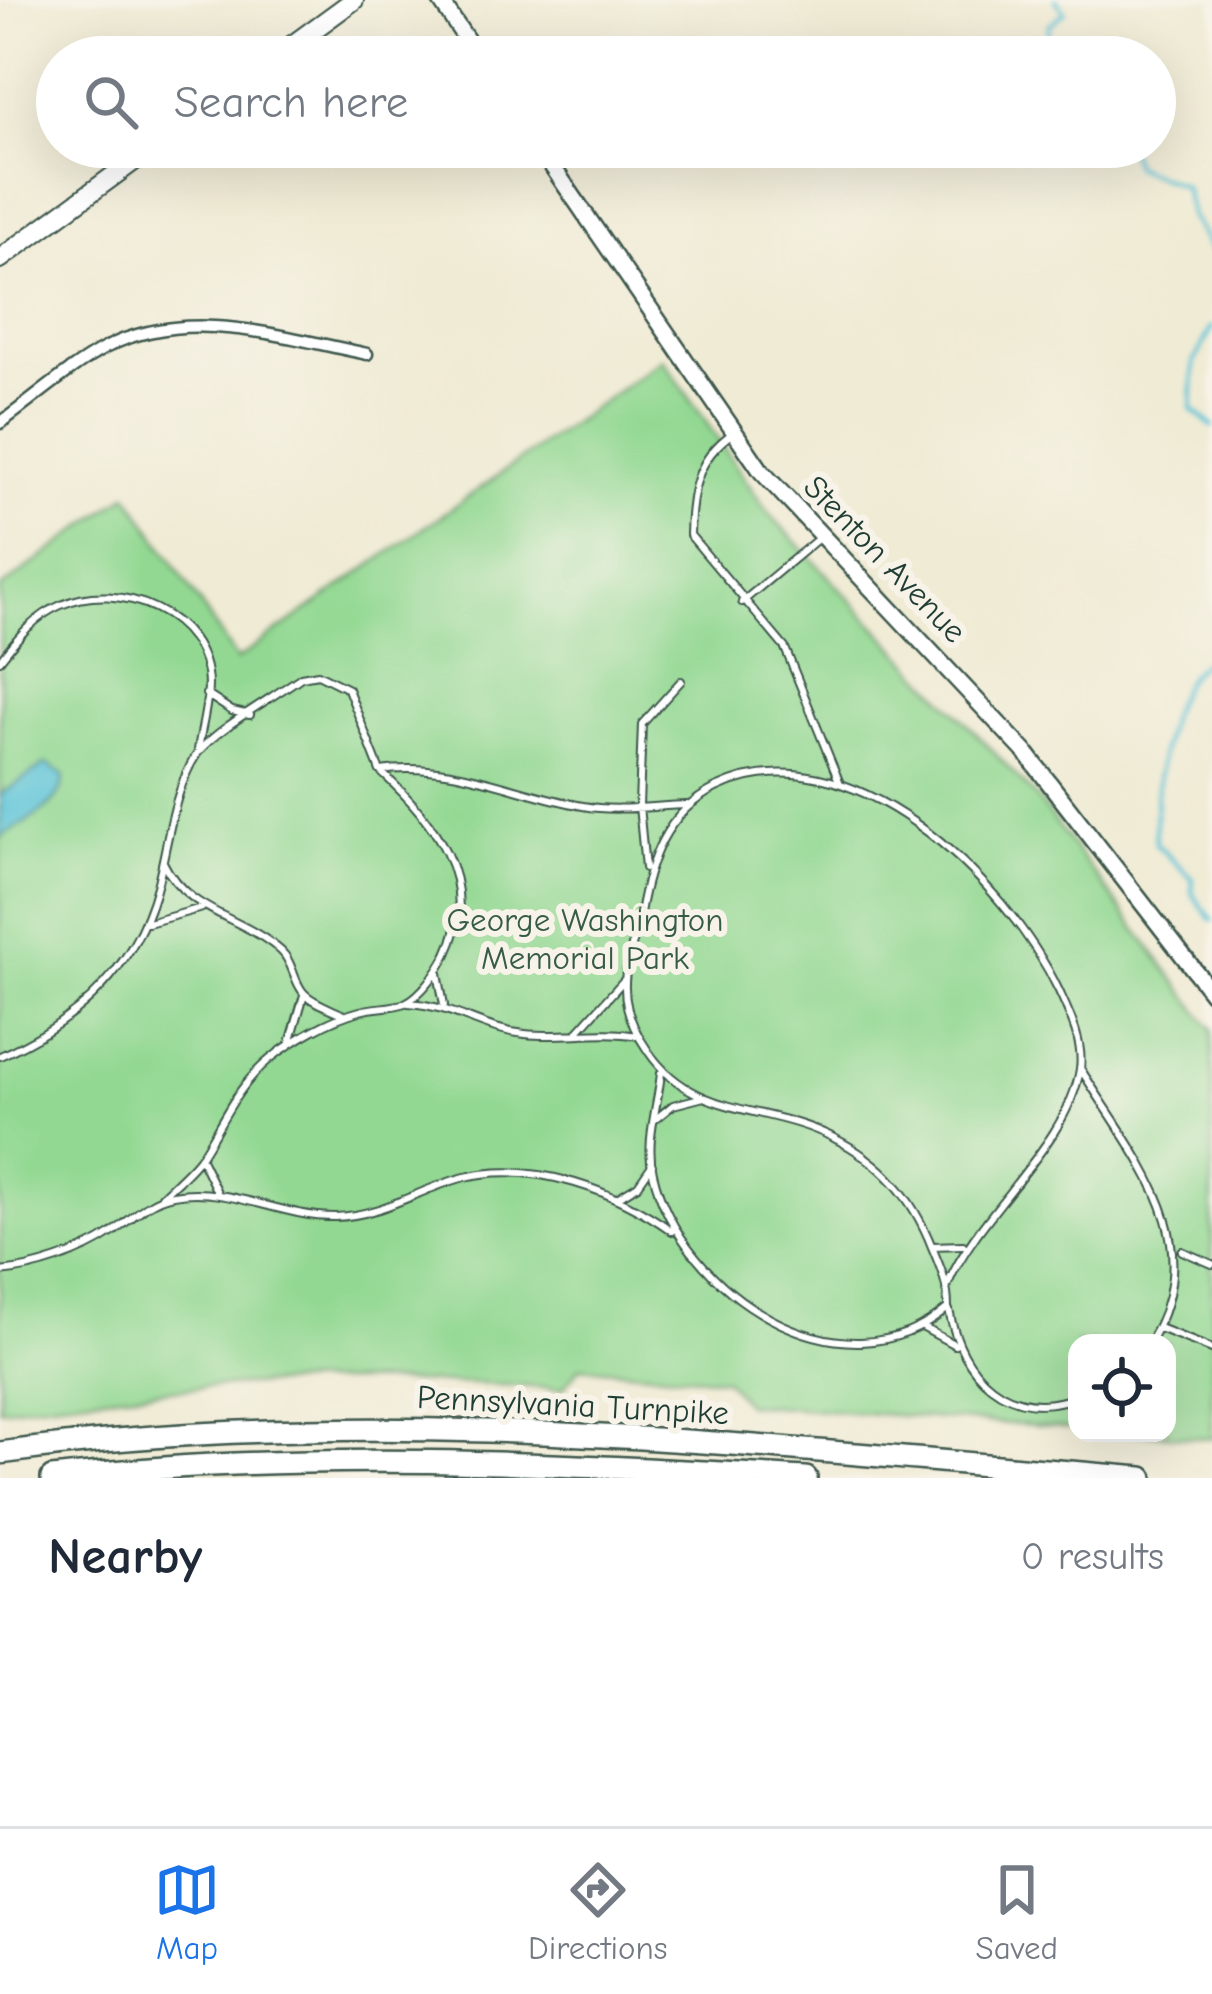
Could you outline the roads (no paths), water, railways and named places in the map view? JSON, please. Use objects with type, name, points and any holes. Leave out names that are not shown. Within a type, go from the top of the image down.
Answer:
[{"type":"highway","name":"Pennsylvania Turnpike","points":[[0,1453],[106,1438],[297,1429],[471,1430],[1142,1478]]},
{"type":"highway","name":"Pennsylvania Turnpike","points":[[52,1478],[302,1460],[470,1458],[806,1478]]},
{"type":"main road","points":[[305,36],[354,0]]},
{"type":"main road","points":[[440,0],[464,36]]},
{"type":"main road","points":[[0,260],[125,168]]},
{"type":"main road","name":"Stenton Avenue","points":[[553,168],[733,433],[820,537],[1054,785],[1212,993]]},
{"type":"street","points":[[2,418],[107,347],[166,328],[253,331],[367,354]]},
{"type":"lane","points":[[733,433],[714,446],[700,470],[689,536],[786,650],[839,782]]},
{"type":"lane","points":[[742,602],[820,537]]},
{"type":"lane","points":[[0,660],[31,623],[63,604],[105,594],[144,602],[172,617],[192,639],[206,694],[198,752],[148,923],[107,982],[75,1015],[0,1056]]},
{"type":"lane","points":[[198,752],[301,677],[318,674],[338,680],[363,715],[369,750],[380,771],[434,825],[451,861],[460,901],[460,927],[438,972],[405,1003]]},
{"type":"lane","points":[[680,681],[642,724],[640,806],[645,872],[624,980],[638,1036],[661,1073],[704,1097],[801,1125],[867,1159],[895,1180],[919,1211],[948,1284]]},
{"type":"lane","points":[[206,694],[232,711],[250,715]]},
{"type":"lane","points":[[380,771],[407,767],[578,805],[687,805],[731,781],[768,773],[839,782],[876,798],[982,879],[1020,922],[1074,1022],[1080,1068],[1162,1193],[1182,1251],[1156,1334]]},
{"type":"lane","points":[[645,872],[687,805]]},
{"type":"lane","points":[[163,862],[171,878],[202,908],[252,928],[286,955],[304,994],[344,1015]]},
{"type":"lane","points":[[148,923],[202,908]]},
{"type":"lane","points":[[438,972],[444,1005]]},
{"type":"lane","points":[[578,1031],[624,980]]},
{"type":"lane","points":[[289,1046],[304,994]]},
{"type":"lane","points":[[0,1272],[109,1236],[158,1201],[200,1157],[243,1084],[289,1046],[344,1015],[405,1003],[444,1005],[520,1034],[578,1031],[638,1036]]},
{"type":"lane","points":[[1068,1400],[1028,1403],[978,1378],[956,1346],[948,1284],[964,1245],[1037,1153],[1080,1068]]},
{"type":"lane","points":[[661,1073],[652,1165],[675,1234]]},
{"type":"lane","points":[[654,1120],[673,1105],[704,1097]]},
{"type":"lane","points":[[200,1157],[217,1192]]},
{"type":"lane","points":[[617,1198],[638,1185],[652,1165]]},
{"type":"lane","points":[[158,1201],[217,1192],[299,1216],[341,1217],[375,1211],[467,1176],[520,1174],[617,1198],[675,1234],[712,1280],[743,1304],[792,1328],[863,1344],[924,1328],[948,1308]]},
{"type":"lane","points":[[932,1246],[964,1245]]},
{"type":"lane","points":[[1182,1251],[1212,1264]]},
{"type":"lane","points":[[924,1328],[956,1346]]},
{"type":"lane","points":[[1160,1328],[1212,1349]]},
{"type":"water","points":[[46,764],[64,775],[58,796],[0,837],[0,795]]},
{"type":"waterway","points":[[1048,36],[1049,25],[1065,12],[1056,0]]},
{"type":"waterway","points":[[1139,168],[1184,187],[1191,217],[1212,251]]},
{"type":"waterway","points":[[1212,327],[1194,363],[1192,409],[1212,426]]},
{"type":"waterway","points":[[1212,658],[1195,670],[1171,713],[1159,769],[1156,823],[1156,844],[1193,879],[1192,893],[1212,920]]},
{"type":"park label","name":"George Washington Memorial Park","points":[[585,939]]}]
